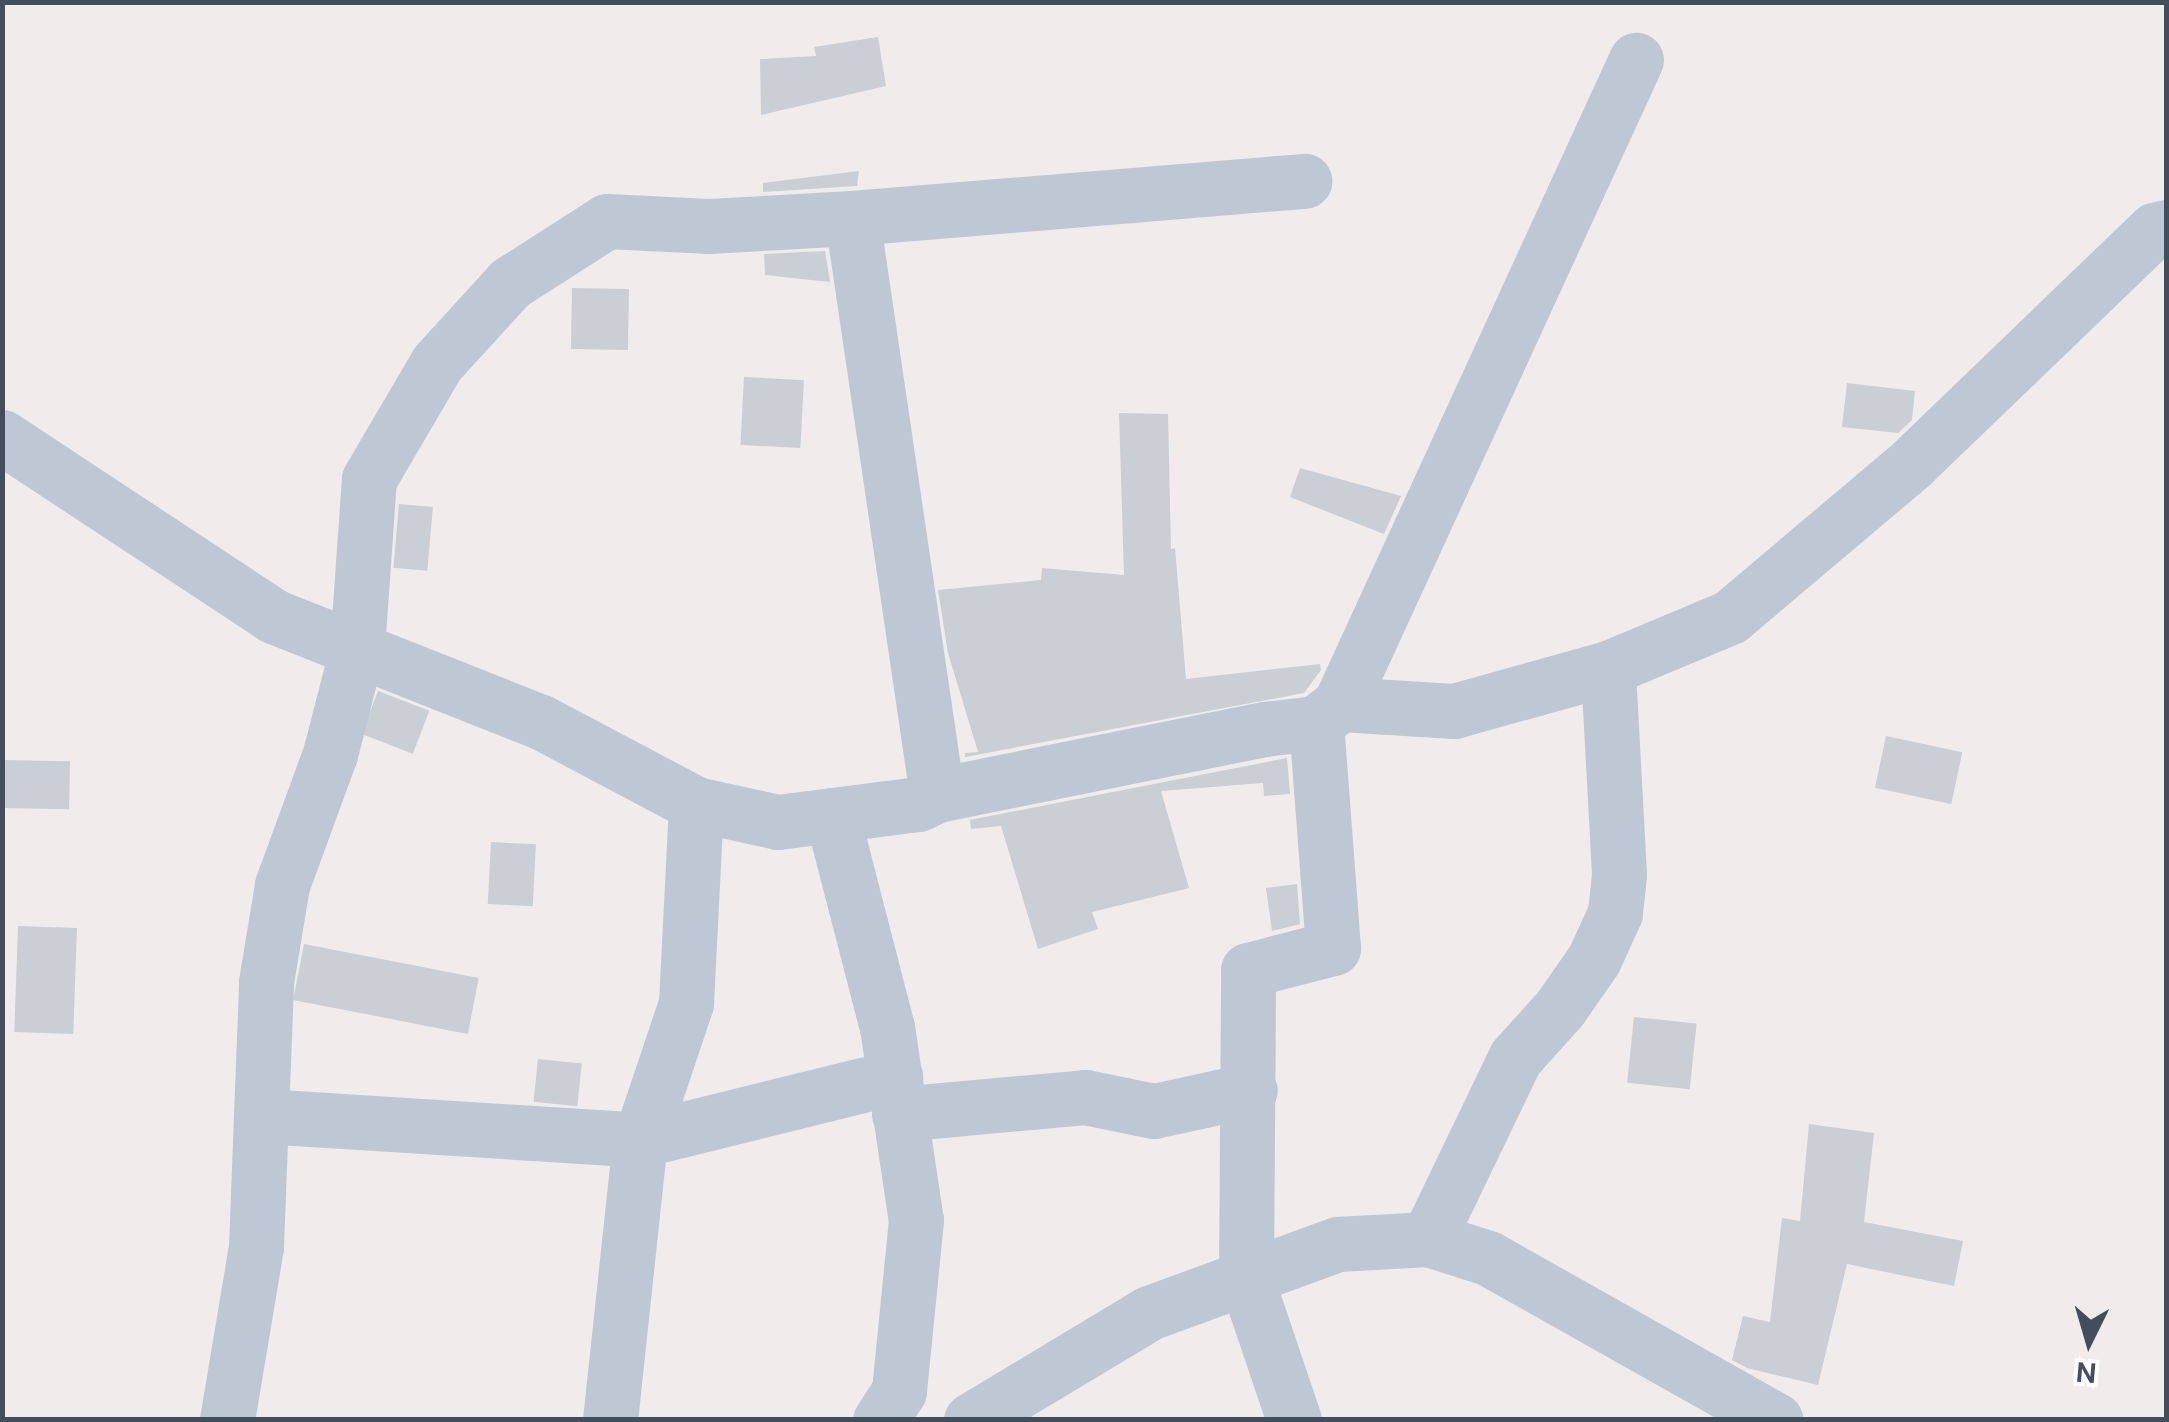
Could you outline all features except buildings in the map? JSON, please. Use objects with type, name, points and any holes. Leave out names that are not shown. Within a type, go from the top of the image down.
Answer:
[{"type":"street","points":[[1294,1420],[1246,1278],[1248,970],[1333,948],[1328,714],[1636,60]]},
{"type":"street","points":[[227,1420],[256,1246],[266,982],[282,884],[330,754],[357,650],[368,479],[437,363],[510,283],[607,220],[709,226],[852,218],[1304,181]]},
{"type":"street","points":[[852,218],[937,795]]},
{"type":"street","points":[[2,437],[273,616],[541,722],[696,804],[778,822],[918,804],[937,795],[1328,714],[1454,710],[1608,668],[1730,618],[1912,463],[2154,230],[2166,227]]},
{"type":"street","points":[[1428,1238],[1515,1058],[1560,1008],[1594,959],[1616,913],[1619,874],[1608,668]]},
{"type":"street","points":[[610,1420],[640,1140],[686,1003],[696,804]]},
{"type":"street","points":[[832,814],[887,1027],[915,1238],[900,1391],[880,1420]]},
{"type":"street","points":[[262,1116],[640,1140],[897,1096],[1085,1097],[1154,1111],[1250,1090]]},
{"type":"street","points":[[971,1420],[1149,1313],[1338,1244],[1428,1238],[1488,1258],[1776,1420]]}]
